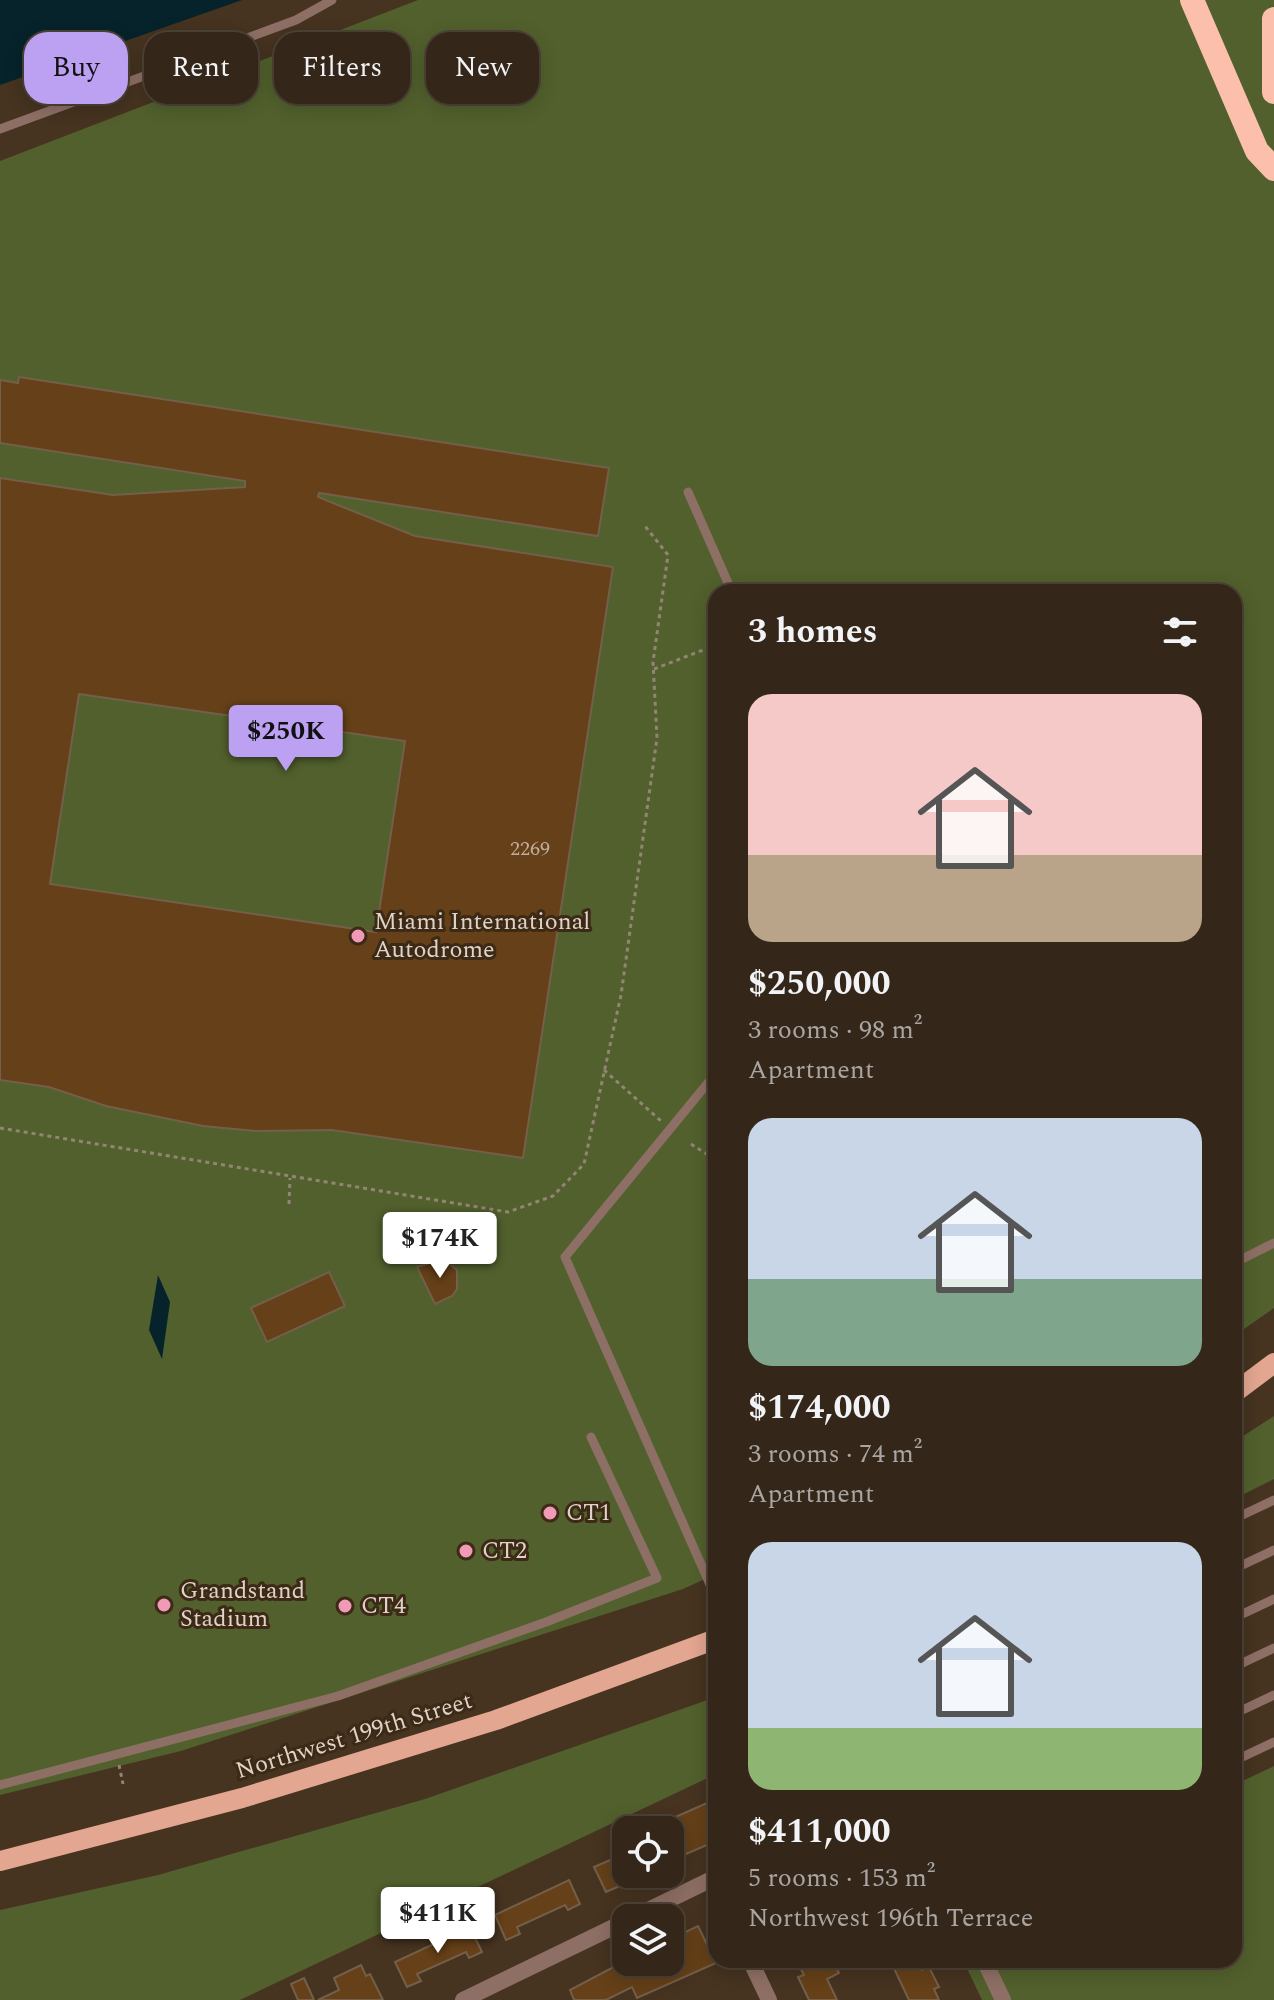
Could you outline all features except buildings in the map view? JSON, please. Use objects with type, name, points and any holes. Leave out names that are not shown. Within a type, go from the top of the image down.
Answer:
[{"type":"highway","points":[[1192,0],[1257,151],[1274,169]]},
{"type":"highway","points":[[1274,19],[1274,92]]},
{"type":"main road","points":[[1242,1387],[1274,1363]]},
{"type":"main road","name":"Northwest 199th Street","points":[[0,1861],[242,1798],[422,1743],[496,1720],[708,1642]]},
{"type":"street","points":[[663,1904],[708,1884]]},
{"type":"street","points":[[463,2000],[612,1928]]},
{"type":"street","points":[[754,1968],[769,2000]]},
{"type":"street","points":[[988,1968],[1003,2000]]},
{"type":"lane","points":[[0,129],[296,20],[332,0]]},
{"type":"lane","points":[[688,492],[728,584]]},
{"type":"lane","points":[[708,1083],[565,1257],[708,1580]]},
{"type":"lane","points":[[1242,1259],[1274,1243]]},
{"type":"lane","points":[[0,1785],[117,1757],[338,1696],[546,1622],[657,1578],[591,1437]]},
{"type":"lane","points":[[1242,1515],[1274,1500]]},
{"type":"lane","points":[[1242,1565],[1274,1550]]},
{"type":"lane","points":[[1242,1614],[1274,1599]]},
{"type":"lane","points":[[1242,1663],[1274,1648]]},
{"type":"lane","points":[[1242,1710],[1274,1695]]},
{"type":"lane","points":[[1242,1757],[1274,1742]]},
{"type":"path","points":[[0,1128],[508,1212],[553,1196],[584,1164],[621,995],[658,729],[654,669],[668,555],[645,526]]},
{"type":"path","points":[[654,669],[708,648]]},
{"type":"path","points":[[604,1070],[661,1121]]},
{"type":"path","points":[[691,1144],[708,1155]]},
{"type":"path","points":[[289,1204],[290,1178]]},
{"type":"path","points":[[117,1757],[123,1784]]},
{"type":"green space","name":"Miami International Autodrome","points":[[418,0],[1274,0],[1274,1308],[1242,1330],[1242,584],[708,584],[708,1578],[683,1589],[181,1751],[0,1795],[0,161],[148,104],[258,104],[258,62],[274,55],[274,104],[410,104],[410,32],[335,32]]},
{"type":"green space","points":[[1274,1416],[1274,1479],[1242,1495],[1242,1437]]},
{"type":"green space","points":[[708,1700],[708,1778],[628,1816],[612,1816],[612,1823],[240,2000],[0,2000],[0,1910],[158,1875],[425,1799]]},
{"type":"green space","points":[[1274,1766],[1274,2000],[982,2000],[967,1968],[1242,1968],[1242,1781]]},
{"type":"water","points":[[0,0],[242,0],[128,40],[128,32],[24,32],[24,77],[0,85]]},
{"type":"water","points":[[158,1275],[170,1302],[162,1359],[149,1330]]},
{"type":"place","name":"Miami International Autodrome","points":[[358,936]]},
{"type":"place","name":"CT1","points":[[550,1513]]},
{"type":"place","name":"CT2","points":[[466,1551]]},
{"type":"place","name":"Grandstand Stadium","points":[[164,1605]]},
{"type":"place","name":"CT4","points":[[345,1606]]}]
